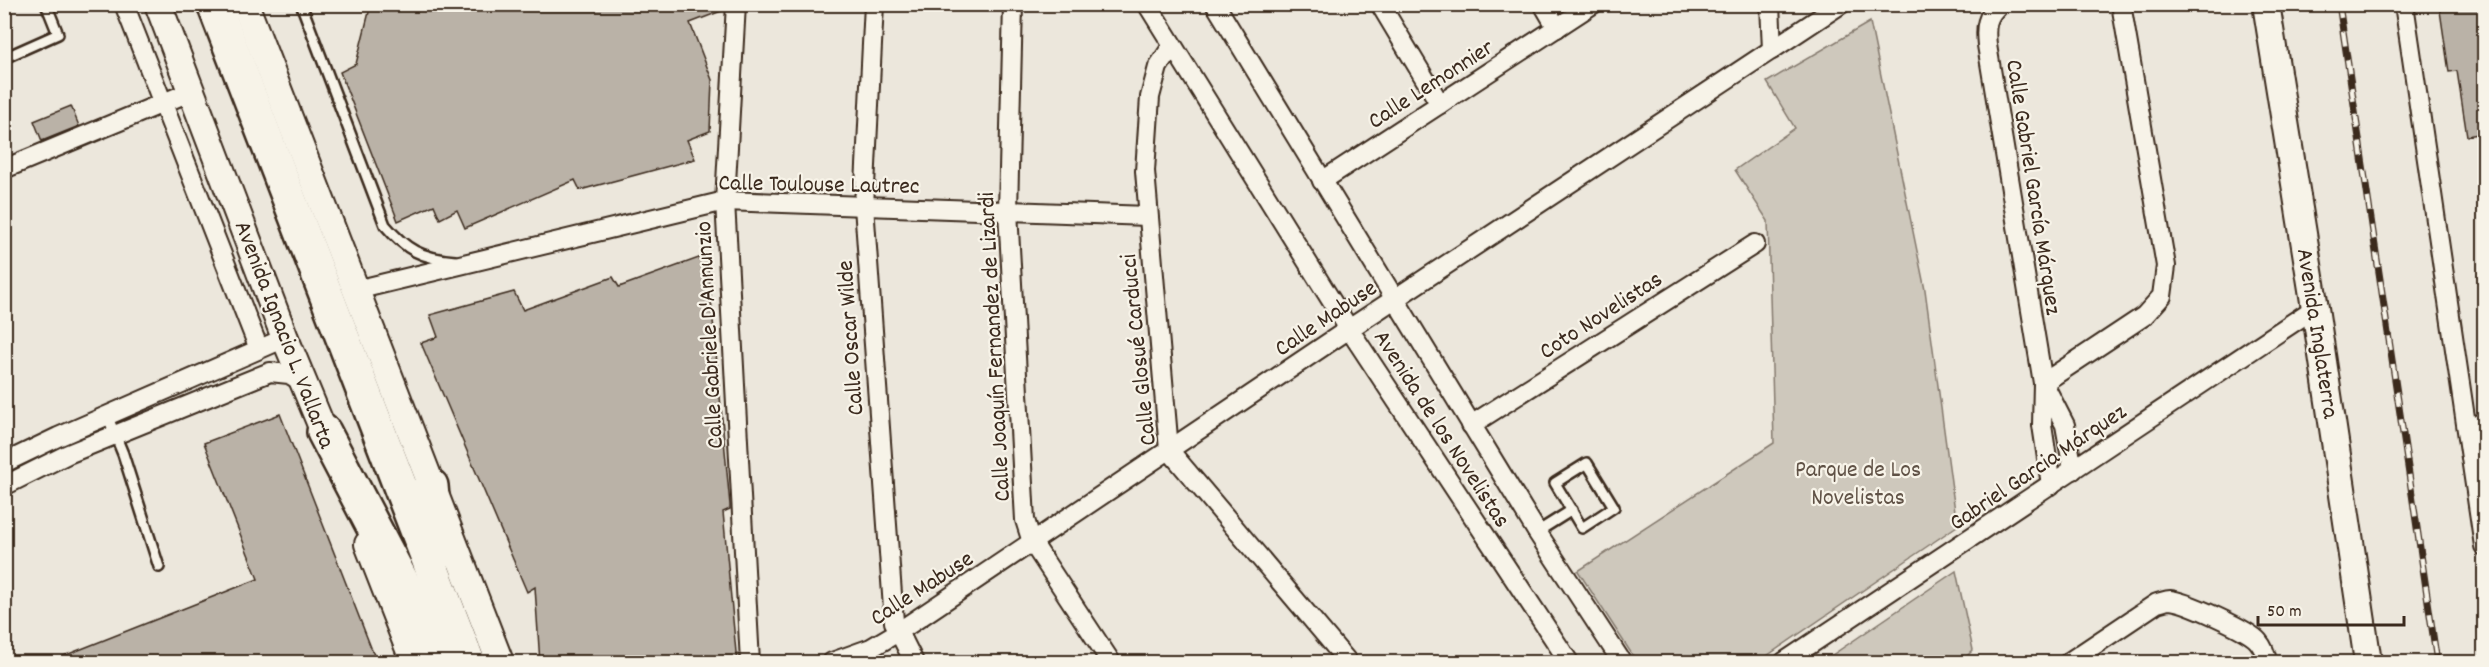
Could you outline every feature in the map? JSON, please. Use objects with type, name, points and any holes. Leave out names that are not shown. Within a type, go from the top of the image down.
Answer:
[{"type":"highway","name":"Avenida Ignacio L. Vallarta","points":[[196,4],[446,663]]},
{"type":"highway","points":[[214,4],[468,663]]},
{"type":"highway","points":[[324,432],[446,663]]},
{"type":"highway","points":[[431,486],[440,588]]},
{"type":"street","points":[[124,4],[259,349]]},
{"type":"street","name":"Avenida Ignacio L. Vallarta","points":[[158,4],[285,338],[306,384],[414,663]]},
{"type":"street","points":[[245,4],[500,663]]},
{"type":"street","name":"Calle Gabriele D'Annunzio","points":[[736,4],[724,201],[750,663]]},
{"type":"street","name":"Calle Oscar Wilde","points":[[874,4],[864,206],[894,622],[914,663]]},
{"type":"street","name":"Calle Joaquín Fernandez de Lizardi","points":[[1013,4],[1008,211],[1025,520],[1032,542],[1111,663]]},
{"type":"street","name":"Avenida de los Novelistas","points":[[1147,4],[1349,329],[1569,663]]},
{"type":"street","name":"Avenida de los Novelistas","points":[[1215,4],[1537,532],[1622,663]]},
{"type":"street","points":[[1380,4],[1440,104]]},
{"type":"street","points":[[1543,4],[1557,28]]},
{"type":"street","name":"Calle Lemonnier","points":[[1322,181],[1593,4]]},
{"type":"street","points":[[1770,4],[1773,50]]},
{"type":"street","name":"Calle Mabuse","points":[[832,663],[871,648],[898,632],[1349,329],[1841,4]]},
{"type":"street","name":"Calle Gabriel García Márquez","points":[[2000,4],[1990,13],[1985,27],[2043,383],[2042,426],[2051,485]]},
{"type":"street","points":[[2043,383],[2144,316],[2162,296],[2166,266],[2121,4]]},
{"type":"street","name":"Avenida Inglaterra","points":[[2266,4],[2315,308],[2368,663]]},
{"type":"street","points":[[2404,4],[2484,546]]},
{"type":"street","name":"Calle Glosué Carducci","points":[[1172,46],[1158,67],[1150,97],[1145,171],[1169,450],[1348,663]]},
{"type":"street","points":[[4,169],[192,91]]},
{"type":"street","name":"Calle Toulouse Lautrec","points":[[356,290],[724,201],[1148,216]]},
{"type":"street","name":"Coto Novelistas","points":[[1471,425],[1755,244]]},
{"type":"street","name":"Gabriel Garcia Márquez","points":[[1784,663],[2315,308]]},
{"type":"street","points":[[4,463],[107,415],[285,338]]},
{"type":"street","points":[[4,486],[68,454],[270,372],[289,374],[306,384]]},
{"type":"street","name":"Calle Gabriel García Márquez","points":[[2043,383],[2065,425],[2073,470]]},
{"type":"street","points":[[2468,432],[2484,421]]},
{"type":"street","points":[[2069,663],[2157,603],[2168,600],[2180,602],[2246,631],[2258,641],[2266,655],[2267,663]]},
{"type":"lane","points":[[4,58],[58,34],[46,4]]},
{"type":"lane","points":[[301,4],[385,225],[401,244],[434,259],[472,262]]},
{"type":"lane","points":[[107,415],[123,454],[159,567]]},
{"type":"lane","points":[[1587,463],[1614,507],[1582,528],[1572,510],[1555,483],[1587,463]]},
{"type":"lane","points":[[1537,532],[1572,510]]},
{"type":"green space","name":"Parque de Los Novelistas","points":[[1870,22],[1925,290],[1957,526],[1758,662],[1637,662],[1578,571],[1774,443],[1768,221],[1735,170],[1795,128],[1767,82]]},
{"type":"green space","points":[[1956,571],[1973,650],[1961,662],[1822,662]]},
{"type":"building","points":[[371,4],[725,4],[724,10],[690,23],[712,80],[710,131],[687,140],[695,159],[580,190],[575,180],[465,228],[457,210],[440,219],[434,205],[398,221],[340,72],[356,64]]},
{"type":"building","points":[[2439,4],[2484,4],[2484,133],[2467,136],[2457,71],[2449,72]]},
{"type":"building","points":[[71,106],[79,126],[42,141],[34,121]]},
{"type":"building","points":[[707,255],[730,505],[730,509],[723,512],[737,663],[540,663],[535,587],[527,592],[421,343],[438,337],[430,315],[514,292],[523,310],[613,277],[619,287]]},
{"type":"building","points":[[280,414],[377,663],[46,663],[258,579],[204,443]]},
{"type":"railway","points":[[2339,4],[2437,662]]}]
